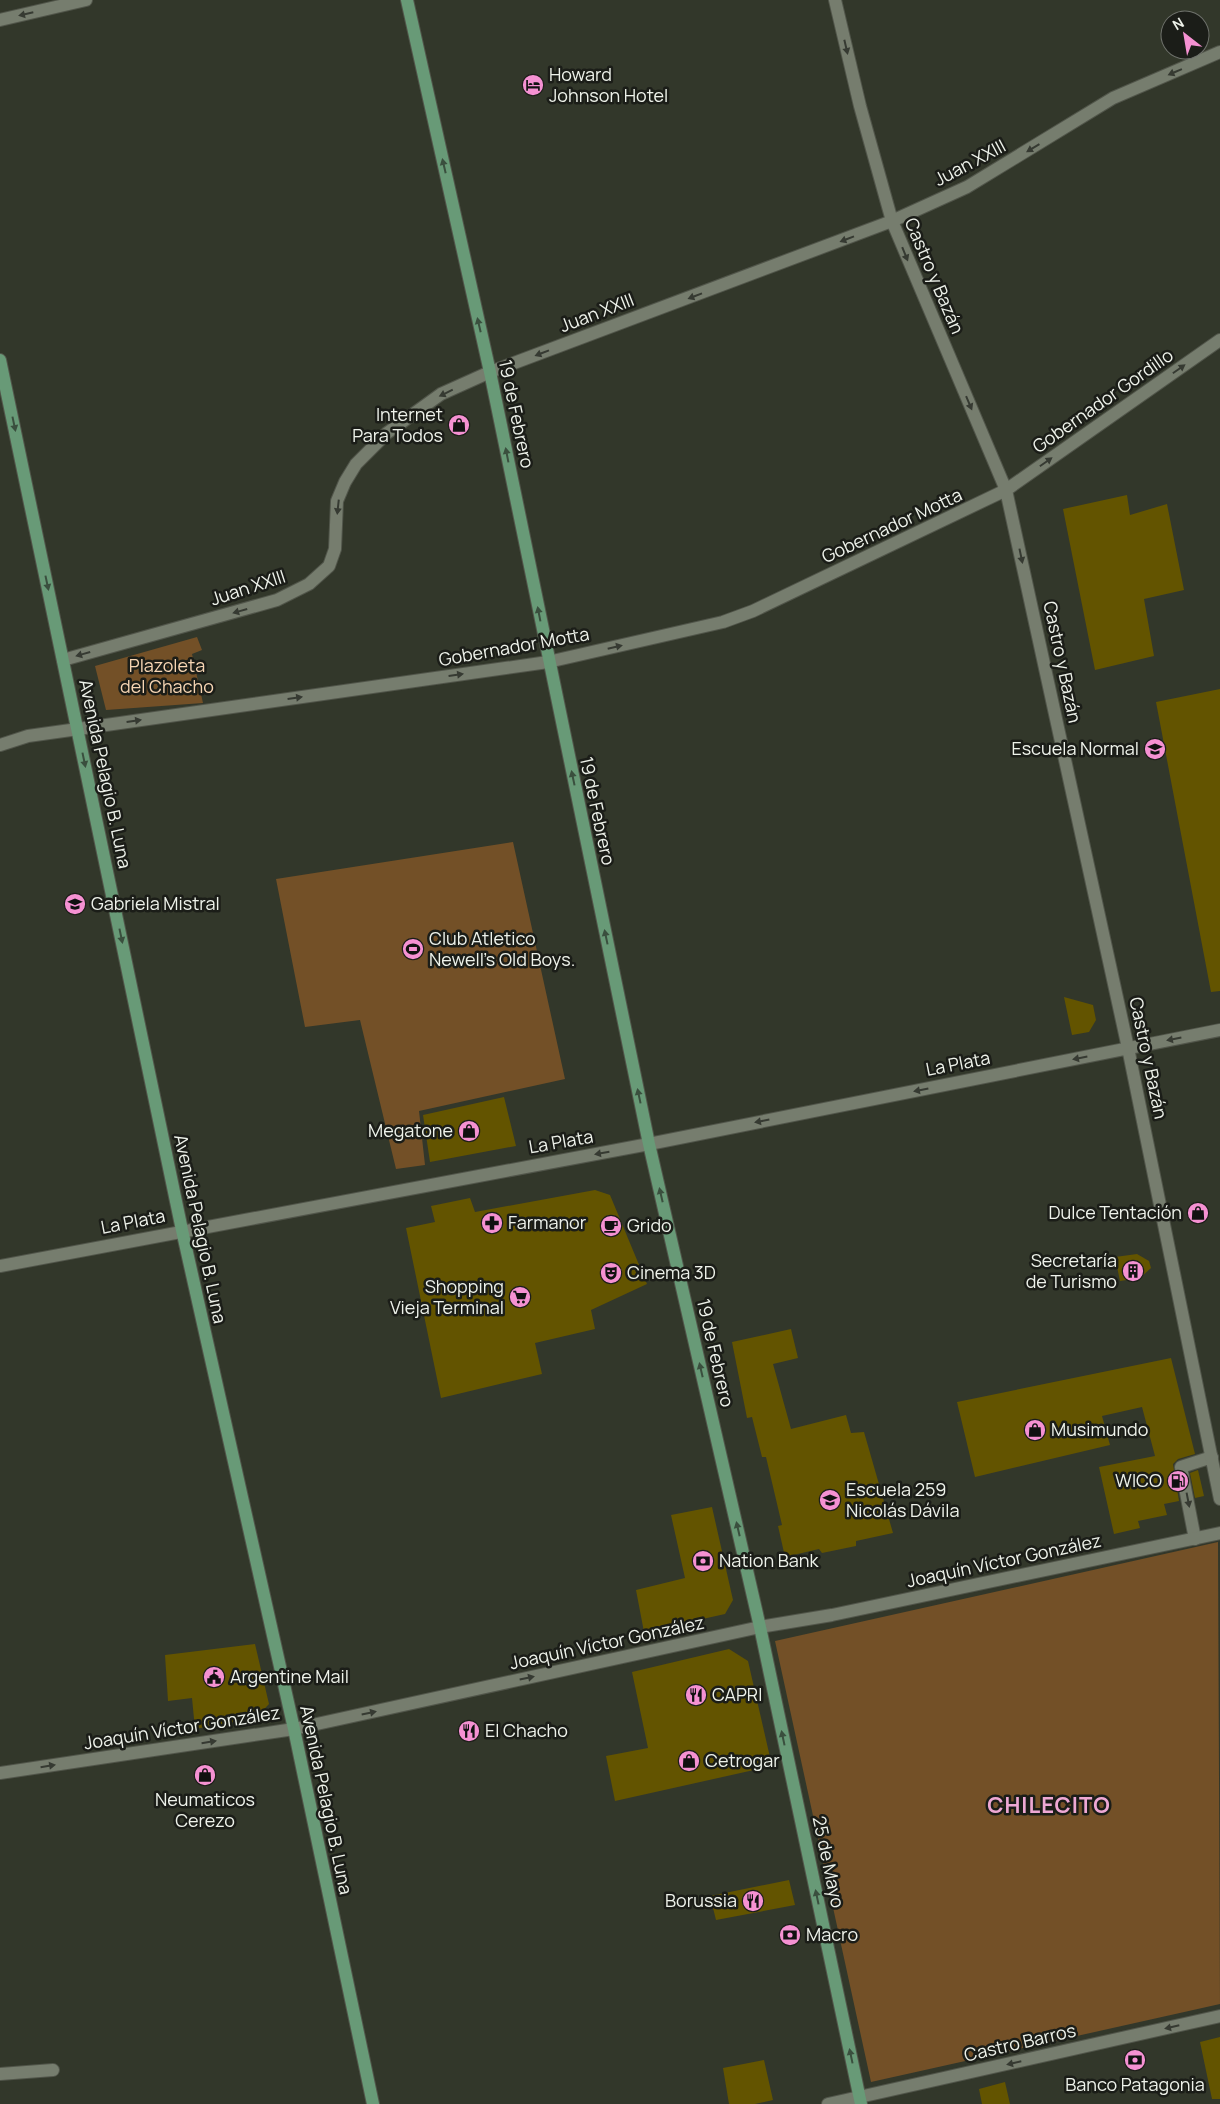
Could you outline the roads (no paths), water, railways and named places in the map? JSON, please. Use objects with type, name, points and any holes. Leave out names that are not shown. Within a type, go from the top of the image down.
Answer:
[{"type":"main road","name":"19 de Febrero","points":[[407,0],[490,372],[548,662],[649,1144],[760,1627]]},
{"type":"main road","name":"Avenida Pelagio B. Luna","points":[[0,360],[182,1230],[294,1729],[373,2104]]},
{"type":"main road","name":"25 de Mayo","points":[[760,1627],[860,2101]]},
{"type":"street","points":[[0,20],[86,0]]},
{"type":"street","name":"Castro y Bazán","points":[[834,0],[862,116],[892,221],[1006,490],[1128,1048],[1220,1498]]},
{"type":"street","name":"Juan XXIII","points":[[63,660],[277,600],[321,576],[334,557],[338,501],[345,482],[356,464],[387,433],[441,394],[490,372],[892,221],[967,187],[1113,98],[1220,52]]},
{"type":"street","name":"Gobernador Gordillo","points":[[1006,490],[1220,340]]},
{"type":"street","name":"Gobernador Motta","points":[[0,745],[28,736],[548,662],[723,622],[753,611],[1006,490]]},
{"type":"street","name":"La Plata","points":[[0,1266],[182,1230],[649,1144],[1220,1030]]},
{"type":"street","points":[[1195,1539],[1181,1467],[1212,1457]]},
{"type":"street","name":"Joaquín Víctor González","points":[[0,1773],[294,1729],[760,1627],[832,1615],[1220,1533]]},
{"type":"street","name":"Castro Barros","points":[[828,2104],[860,2101],[1220,2016]]},
{"type":"street","points":[[0,2074],[53,2070]]},
{"type":"place","name":"Howard Johnson Hotel","points":[[533,85]]},
{"type":"place","name":"Internet Para Todos","points":[[459,425]]},
{"type":"place","name":"Escuela Normal","points":[[1155,749]]},
{"type":"place","name":"Gabriela Mistral","points":[[75,904]]},
{"type":"place","name":"Club Atletico Newell's Old Boys.","points":[[413,949]]},
{"type":"place","name":"Megatone","points":[[469,1131]]},
{"type":"place","name":"Dulce Tentación","points":[[1198,1213]]},
{"type":"place","name":"Farmanor","points":[[492,1223]]},
{"type":"place","name":"Grido","points":[[611,1226]]},
{"type":"place","name":"Secretaría de Turismo","points":[[1133,1271]]},
{"type":"place","name":"Cinema 3D","points":[[611,1273]]},
{"type":"place","name":"Shopping Vieja Terminal","points":[[520,1297]]},
{"type":"place","name":"Musimundo","points":[[1035,1430]]},
{"type":"place","name":"WICO","points":[[1178,1481]]},
{"type":"place","name":"Escuela 259 Nicolás Dávila","points":[[830,1500]]},
{"type":"place","name":"Nation Bank","points":[[703,1561]]},
{"type":"place","name":"Argentine Mail","points":[[214,1677]]},
{"type":"place","name":"CAPRI","points":[[696,1695]]},
{"type":"place","name":"El Chacho","points":[[469,1731]]},
{"type":"place","name":"Cetrogar","points":[[689,1761]]},
{"type":"place","name":"Neumaticos Cerezo","points":[[205,1775]]},
{"type":"place","name":"Borussia","points":[[753,1901]]},
{"type":"place","name":"Macro","points":[[790,1935]]},
{"type":"place","name":"Banco Patagonia","points":[[1135,2060]]},
{"type":"district","name":"CHILECITO","points":[[1049,1805]]},
{"type":"park label","name":"Plazoleta del Chacho","points":[[167,676]]}]
